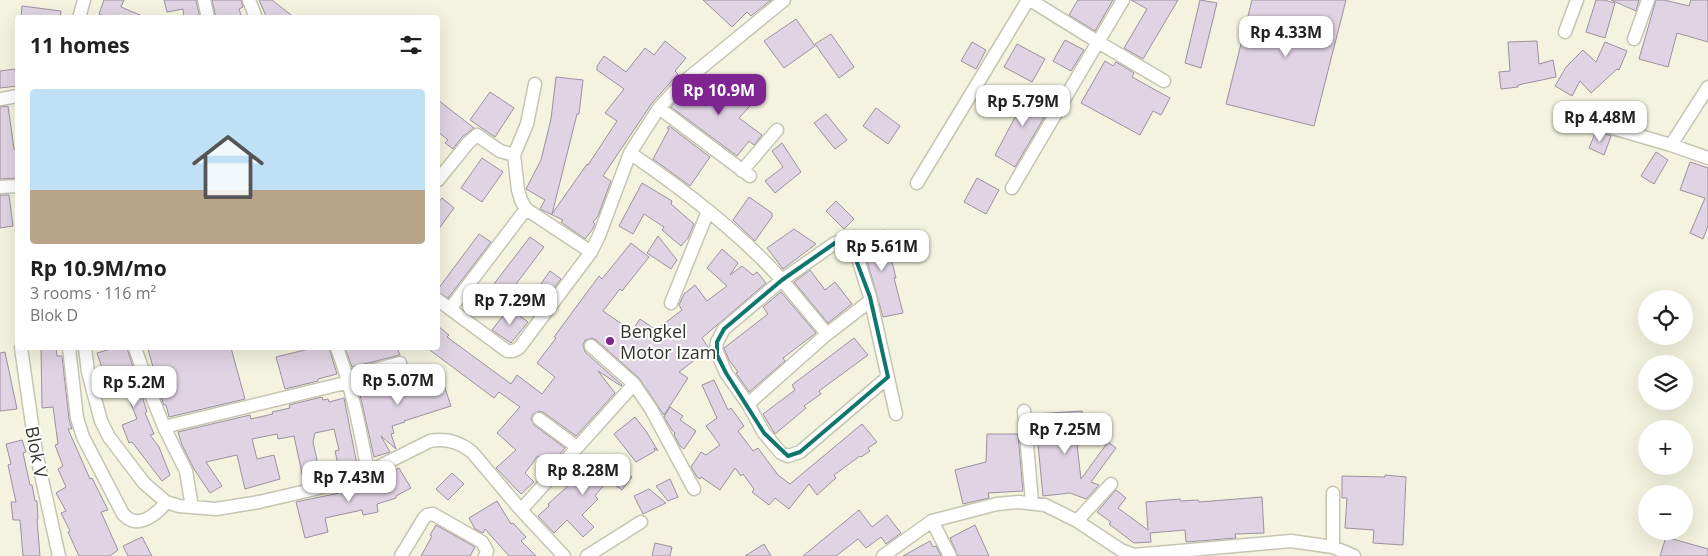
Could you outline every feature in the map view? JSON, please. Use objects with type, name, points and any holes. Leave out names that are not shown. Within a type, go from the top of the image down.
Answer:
[{"type":"street","points":[[83,15],[84,0]]},
{"type":"street","points":[[204,0],[207,15]]},
{"type":"street","points":[[249,0],[255,15]]},
{"type":"street","points":[[440,302],[507,351],[516,351],[591,252],[599,236],[630,153],[659,108],[680,85],[784,0]]},
{"type":"street","points":[[918,183],[1029,0],[1164,81]]},
{"type":"street","points":[[1012,188],[1123,0]]},
{"type":"street","points":[[1565,32],[1577,0]]},
{"type":"street","points":[[1634,39],[1648,0]]},
{"type":"street","points":[[535,84],[527,124],[517,143],[514,155],[521,200],[526,209],[591,252]]},
{"type":"street","points":[[1670,144],[1708,87]]},
{"type":"street","points":[[0,99],[15,96]]},
{"type":"street","points":[[659,108],[746,173],[777,130]]},
{"type":"street","points":[[1575,116],[1670,144],[1708,158]]},
{"type":"street","points":[[440,177],[468,142],[478,135],[500,152],[514,155]]},
{"type":"street","points":[[630,153],[708,211],[764,260],[827,334]]},
{"type":"street","points":[[0,187],[15,186]]},
{"type":"street","points":[[450,309],[526,209]]},
{"type":"street","points":[[671,303],[708,211]]},
{"type":"street","points":[[888,377],[800,452],[788,456],[781,453],[764,433],[748,404],[726,373],[717,355],[717,342],[724,330],[782,280],[834,243],[847,241],[854,249],[870,302],[888,377],[896,414]]},
{"type":"street","points":[[748,404],[827,334],[870,302]]},
{"type":"street","points":[[591,346],[634,384],[651,408],[694,489]]},
{"type":"street","name":"Blok V","points":[[21,350],[36,452],[59,556]]},
{"type":"street","points":[[69,350],[77,418],[83,437],[123,514],[134,521],[141,520],[155,514],[166,502]]},
{"type":"street","points":[[85,350],[88,372],[101,421],[109,437],[144,483],[166,502],[216,509],[260,502],[315,489],[368,472],[430,441],[440,439],[451,441],[472,452],[521,510],[564,556]]},
{"type":"street","points":[[136,350],[164,427],[186,471],[192,507]]},
{"type":"street","points":[[338,350],[358,417],[368,472]]},
{"type":"street","points":[[164,427],[348,379],[400,363]]},
{"type":"street","points":[[521,510],[634,384]]},
{"type":"street","points":[[1024,411],[1032,502]]},
{"type":"street","points":[[539,419],[577,447]]},
{"type":"street","points":[[1077,521],[1111,484]]},
{"type":"street","points":[[1333,493],[1333,547]]},
{"type":"street","points":[[883,556],[932,522],[1006,502],[1032,502],[1045,505],[1077,521],[1121,550],[1134,555],[1284,542],[1333,547],[1354,556]]},
{"type":"street","points":[[401,556],[427,514],[433,514],[482,542],[487,551],[485,556]]},
{"type":"street","points":[[587,556],[641,522]]},
{"type":"street","points":[[932,522],[950,556]]},
{"type":"highlighted area","points":[[844,240],[850,244],[870,297],[888,377],[800,452],[788,456],[764,433],[726,373],[717,355],[717,342],[724,329],[782,280],[835,243]]},
{"type":"building","points":[[104,0],[124,0],[121,7],[140,15],[101,15],[99,14]]},
{"type":"building","points":[[164,0],[196,0],[199,15],[184,15],[183,9],[167,12]]},
{"type":"building","points":[[212,0],[241,0],[243,7],[239,9],[241,15],[215,15]]},
{"type":"building","points":[[259,0],[272,0],[291,15],[266,15]]},
{"type":"building","points":[[703,0],[771,0],[751,16],[747,12],[732,27]]},
{"type":"building","points":[[1078,0],[1113,0],[1095,31],[1069,15]]},
{"type":"building","points":[[1131,0],[1178,0],[1143,59],[1124,48],[1147,9]]},
{"type":"building","points":[[1200,0],[1217,3],[1201,68],[1185,63]]},
{"type":"building","points":[[1252,0],[1346,0],[1314,126],[1226,104]]},
{"type":"building","points":[[1596,0],[1615,3],[1605,38],[1586,32]]},
{"type":"building","points":[[1611,0],[1639,0],[1636,11]]},
{"type":"building","points":[[1656,0],[1689,6],[1691,0],[1708,0],[1708,42],[1677,33],[1668,67],[1639,59]]},
{"type":"building","points":[[22,6],[61,11],[60,15],[21,15]]},
{"type":"building","points":[[796,19],[815,46],[784,68],[764,41]]},
{"type":"building","points":[[831,34],[854,67],[839,78],[815,44]]},
{"type":"building","points":[[1065,40],[1084,50],[1071,71],[1053,61]]},
{"type":"building","points":[[665,41],[686,58],[675,71],[678,74],[652,103],[603,176],[611,181],[598,216],[593,222],[595,224],[585,239],[561,222],[563,220],[540,209],[545,200],[526,189],[541,160],[551,119],[556,77],[583,80],[579,114],[577,114],[552,214],[617,121],[605,113],[624,89],[597,70],[597,66],[604,56],[626,72],[645,48],[654,55]]},
{"type":"building","points":[[1537,41],[1539,64],[1553,60],[1556,77],[1518,85],[1518,87],[1501,89],[1499,72],[1510,71],[1508,42]]},
{"type":"building","points":[[972,42],[986,50],[976,69],[961,61]]},
{"type":"building","points":[[1605,42],[1627,51],[1619,70],[1617,69],[1591,93],[1580,81],[1572,96],[1555,86],[1566,67],[1583,50],[1596,62]]},
{"type":"building","points":[[1017,44],[1045,59],[1032,82],[1004,67]]},
{"type":"building","points":[[1105,61],[1113,66],[1116,62],[1134,73],[1132,77],[1170,98],[1161,115],[1153,111],[1140,135],[1081,103]]},
{"type":"building","points":[[15,69],[15,86],[0,88],[0,71]]},
{"type":"building","points":[[714,77],[750,106],[739,118],[762,135],[754,145],[749,141],[737,156],[671,107],[678,99],[681,102],[690,91],[697,97]]},
{"type":"building","points":[[1024,89],[1052,104],[1015,167],[995,155],[1020,108],[1016,105]]},
{"type":"building","points":[[490,92],[514,108],[495,137],[470,120]]},
{"type":"building","points":[[440,102],[474,128],[462,137],[453,149],[445,143],[448,140],[440,134]]},
{"type":"building","points":[[8,106],[15,149],[15,178],[0,179],[0,107]]},
{"type":"building","points":[[876,108],[900,126],[888,144],[863,126]]},
{"type":"building","points":[[826,114],[847,140],[835,149],[814,123]]},
{"type":"building","points":[[669,126],[710,157],[690,186],[653,159]]},
{"type":"building","points":[[1596,131],[1611,136],[1604,155],[1589,148]]},
{"type":"building","points":[[782,143],[801,172],[775,193],[765,181],[783,167],[772,151]]},
{"type":"building","points":[[1656,152],[1668,160],[1654,184],[1641,176]]},
{"type":"building","points":[[482,158],[503,172],[482,202],[461,188]]},
{"type":"building","points":[[1690,162],[1708,168],[1708,226],[1703,239],[1690,233],[1705,198],[1680,190]]},
{"type":"building","points":[[977,178],[999,190],[986,214],[964,202]]},
{"type":"building","points":[[642,183],[672,201],[671,204],[694,224],[688,238],[681,246],[662,230],[664,227],[644,214],[633,234],[619,226]]},
{"type":"building","points":[[0,195],[9,195],[13,226],[0,228]]},
{"type":"building","points":[[749,197],[772,213],[772,217],[755,241],[733,220]]},
{"type":"building","points":[[442,198],[454,208],[440,227],[440,200]]},
{"type":"building","points":[[836,201],[854,219],[844,229],[826,211]]},
{"type":"building","points":[[794,229],[816,244],[783,269],[767,248]]},
{"type":"building","points":[[885,230],[903,313],[883,317],[860,236]]},
{"type":"building","points":[[479,234],[491,242],[448,298],[440,293],[440,286]]},
{"type":"building","points":[[658,236],[677,260],[671,269],[647,253]]},
{"type":"building","points":[[530,237],[544,247],[501,304],[487,293]]},
{"type":"building","points":[[631,243],[649,257],[603,311],[632,331],[640,319],[656,330],[682,310],[679,305],[684,294],[695,285],[707,301],[727,286],[707,268],[722,249],[738,263],[730,275],[742,266],[753,275],[757,272],[766,283],[702,338],[708,350],[679,372],[688,378],[664,415],[639,378],[596,340],[592,338],[585,340],[583,345],[585,352],[622,385],[598,371],[615,393],[576,436],[543,412],[539,411],[533,414],[531,419],[534,425],[565,448],[550,465],[538,456],[525,473],[534,482],[521,494],[496,468],[516,450],[497,433],[520,407],[499,392],[494,398],[430,350],[440,350],[440,328],[449,335],[447,337],[511,384],[517,375],[542,394],[555,377],[537,363],[599,276],[602,279]]},
{"type":"building","points":[[810,270],[825,290],[835,282],[852,304],[828,323],[794,282]]},
{"type":"building","points":[[550,271],[561,279],[543,302],[533,295]]},
{"type":"building","points":[[781,292],[816,333],[783,358],[785,361],[749,392],[736,373],[738,372],[729,360],[724,348],[768,314],[763,307]]},
{"type":"building","points":[[509,308],[528,322],[511,343],[492,330]]},
{"type":"building","points":[[854,338],[868,355],[819,391],[821,394],[804,406],[806,408],[775,434],[763,414],[795,390],[792,385]]},
{"type":"building","points":[[41,350],[56,350],[57,356],[62,356],[69,419],[72,429],[68,429],[90,479],[92,478],[108,510],[101,512],[118,550],[110,556],[79,556],[61,513],[66,511],[56,493],[66,487],[58,469],[63,466],[55,445],[58,444],[53,407],[42,408]]},
{"type":"building","points":[[107,350],[128,350],[147,412],[145,413],[154,434],[150,435],[159,447],[170,475],[162,481],[132,442],[129,443],[122,425],[137,419],[124,386],[119,388],[115,374],[105,377],[97,353]]},
{"type":"building","points":[[148,350],[232,350],[245,399],[169,417],[166,405],[164,405]]},
{"type":"building","points":[[305,350],[330,350],[337,374],[285,389],[276,357]]},
{"type":"building","points":[[346,350],[398,350],[400,355],[352,367]]},
{"type":"building","points":[[5,352],[17,409],[0,411],[0,353]]},
{"type":"building","points":[[404,370],[405,372],[412,370],[418,390],[443,382],[451,406],[392,426],[394,433],[391,434],[396,449],[381,436],[390,452],[374,457],[359,390],[391,381],[389,374]]},
{"type":"building","points":[[714,380],[728,410],[731,408],[744,426],[738,431],[753,451],[758,448],[778,475],[790,484],[862,424],[877,442],[868,448],[870,451],[834,475],[836,478],[817,495],[809,484],[789,509],[775,498],[769,505],[752,492],[754,489],[743,474],[741,476],[735,468],[720,490],[701,477],[700,479],[697,477],[691,467],[701,452],[706,455],[720,445],[706,426],[717,418],[702,385]]},
{"type":"building","points":[[322,397],[323,400],[328,399],[329,402],[344,398],[357,465],[339,469],[335,451],[339,450],[334,429],[315,433],[313,442],[320,474],[303,478],[294,436],[278,439],[277,434],[252,439],[257,459],[274,455],[280,479],[245,489],[237,455],[206,462],[222,486],[210,493],[194,469],[178,432],[250,415],[251,419],[273,414],[272,412],[290,408],[289,405]]},
{"type":"building","points":[[670,407],[683,416],[680,420],[696,431],[684,449],[680,446],[674,435],[675,433],[664,417]]},
{"type":"building","points":[[1082,411],[1084,435],[1076,436],[1081,479],[1108,442],[1116,448],[1091,482],[1099,485],[1086,499],[1070,493],[1043,496],[1035,414]]},
{"type":"building","points":[[635,417],[658,451],[654,448],[655,451],[636,462],[614,434]]},
{"type":"building","points":[[987,434],[1018,434],[1023,491],[988,493],[989,498],[963,504],[955,470],[986,462]]},
{"type":"building","points":[[22,440],[26,452],[23,453],[30,485],[32,485],[35,501],[37,501],[40,556],[23,556],[20,520],[13,520],[11,502],[16,502],[8,465],[11,464],[6,444]]},
{"type":"building","points":[[603,454],[632,477],[622,490],[608,480],[595,496],[598,499],[582,515],[594,527],[583,537],[567,520],[554,533],[538,516],[549,506],[548,504],[579,476],[586,465],[591,469]]},
{"type":"building","points":[[399,468],[411,488],[396,496],[396,498],[377,504],[378,512],[363,515],[362,510],[325,518],[328,532],[305,538],[296,502],[373,486],[372,484],[391,478],[388,474]]},
{"type":"building","points":[[452,473],[464,484],[448,500],[436,489]]},
{"type":"building","points":[[1385,475],[1406,477],[1403,545],[1373,543],[1374,530],[1345,528],[1347,498],[1342,498],[1342,476],[1385,477]]},
{"type":"building","points":[[670,479],[678,497],[668,501],[656,486]]},
{"type":"building","points":[[649,489],[666,503],[643,514],[634,496]]},
{"type":"building","points":[[1116,490],[1126,498],[1118,508],[1148,530],[1146,502],[1180,499],[1181,501],[1198,500],[1199,502],[1262,497],[1264,533],[1235,534],[1236,538],[1186,542],[1185,530],[1150,533],[1151,542],[1134,543],[1097,512]]},
{"type":"building","points":[[497,501],[511,524],[513,523],[526,537],[521,541],[536,556],[509,556],[485,529],[483,533],[475,529],[469,518]]},
{"type":"building","points":[[859,510],[872,527],[887,515],[901,533],[886,544],[881,537],[866,548],[858,539],[836,556],[803,556]]},
{"type":"building","points":[[436,525],[475,547],[470,556],[421,556]]},
{"type":"building","points":[[975,525],[989,556],[958,556],[950,538]]},
{"type":"building","points":[[142,537],[152,556],[128,556],[123,546]]},
{"type":"building","points":[[1665,540],[1676,540],[1708,549],[1708,556],[1660,556]]},
{"type":"building","points":[[930,541],[933,547],[936,546],[941,556],[903,556]]},
{"type":"building","points":[[655,543],[672,547],[670,556],[652,556]]},
{"type":"building","points":[[764,544],[771,556],[745,556]]},
{"type":"place","name":"Bengkel Motor Izam","points":[[610,341]]}]
